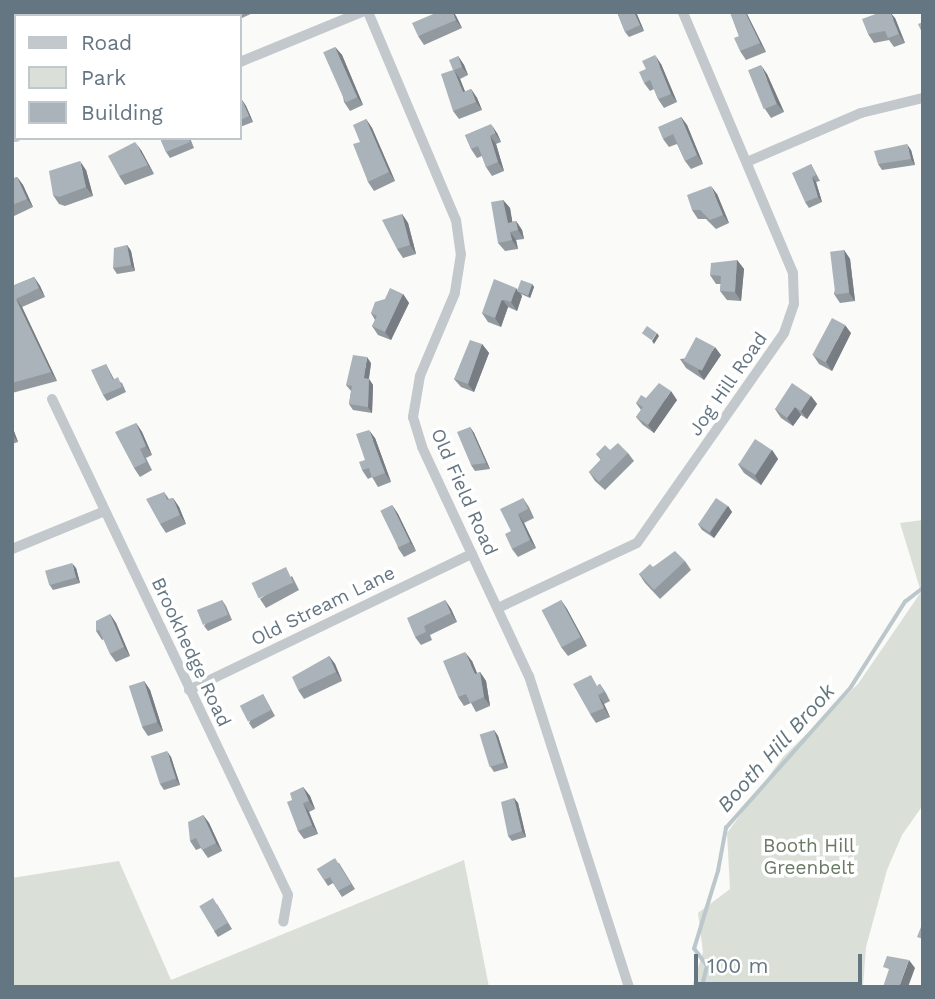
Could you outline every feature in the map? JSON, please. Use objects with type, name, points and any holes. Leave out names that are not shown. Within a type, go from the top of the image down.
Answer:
[{"type":"street","points":[[242,61],[362,12]]},
{"type":"street","name":"Old Field Road","points":[[368,12],[456,220],[461,254],[455,293],[420,376],[414,417],[422,447],[529,676],[628,987]]},
{"type":"street","name":"Jog Hill Road","points":[[498,608],[637,543],[785,333],[794,304],[793,273],[749,161],[683,12]]},
{"type":"street","points":[[749,161],[861,113],[923,98]]},
{"type":"street","name":"Brookhedge Road","points":[[52,398],[288,895],[283,922]]},
{"type":"street","points":[[12,549],[105,512]]},
{"type":"street","name":"Old Stream Lane","points":[[189,690],[472,554]]},
{"type":"green space","name":"Booth Hill Greenbelt","points":[[923,520],[923,805],[902,835],[887,870],[866,947],[863,987],[692,987],[703,952],[698,913],[730,889],[727,833],[783,757],[858,684],[921,592],[900,523]]},
{"type":"green space","points":[[464,860],[489,987],[12,987],[12,878],[119,861],[171,980]]},
{"type":"building","points":[[438,12],[452,12],[456,20],[418,36],[412,23]]},
{"type":"building","points":[[617,12],[634,12],[640,25],[625,32]]},
{"type":"building","points":[[730,12],[745,12],[760,43],[740,51],[734,38],[739,36]]},
{"type":"building","points":[[881,12],[890,12],[899,34],[888,38],[885,31],[868,34],[862,19]]},
{"type":"building","points":[[923,22],[923,35],[918,24]]},
{"type":"building","points":[[335,47],[357,97],[345,103],[323,52]]},
{"type":"building","points":[[655,55],[671,94],[658,99],[650,80],[644,83],[639,72],[646,69],[642,61]]},
{"type":"building","points":[[458,56],[462,67],[454,70],[463,92],[471,89],[476,102],[453,111],[441,74],[453,70],[449,60]]},
{"type":"building","points":[[761,65],[777,104],[764,109],[748,70]]},
{"type":"building","points":[[242,100],[249,116],[242,119]]},
{"type":"building","points":[[681,117],[697,155],[685,161],[673,134],[663,139],[658,127]]},
{"type":"building","points":[[366,119],[389,172],[368,182],[353,144],[360,142],[353,125]]},
{"type":"building","points":[[491,124],[495,133],[490,136],[498,162],[486,167],[478,146],[471,149],[465,135]]},
{"type":"building","points":[[161,140],[190,142],[166,152]]},
{"type":"building","points":[[135,142],[148,165],[119,176],[108,156]]},
{"type":"building","points":[[907,144],[911,159],[878,164],[874,151]]},
{"type":"building","points":[[80,161],[86,187],[59,197],[53,195],[49,171]]},
{"type":"building","points":[[811,164],[816,175],[812,177],[818,197],[805,202],[792,173]]},
{"type":"building","points":[[17,177],[27,199],[12,205],[12,179]]},
{"type":"building","points":[[711,186],[723,215],[710,220],[700,210],[692,210],[687,195]]},
{"type":"building","points":[[503,200],[508,223],[516,221],[518,230],[510,232],[512,240],[498,243],[491,202]]},
{"type":"building","points":[[402,214],[410,245],[397,249],[382,220]]},
{"type":"building","points":[[127,245],[131,265],[113,268],[114,248]]},
{"type":"building","points":[[844,250],[849,293],[835,294],[830,252]]},
{"type":"building","points":[[737,260],[735,292],[720,291],[721,276],[710,275],[711,263]]},
{"type":"building","points":[[34,277],[39,288],[16,299],[51,372],[12,383],[12,286]]},
{"type":"building","points":[[494,279],[516,288],[511,302],[502,299],[495,318],[482,313]]},
{"type":"building","points":[[521,280],[532,284],[528,295],[517,291]]},
{"type":"building","points":[[390,288],[403,294],[385,332],[372,326],[377,316],[371,313],[375,302],[385,299]]},
{"type":"building","points":[[832,318],[845,325],[826,362],[812,355]]},
{"type":"building","points":[[647,326],[657,333],[652,340],[642,333]]},
{"type":"building","points":[[696,337],[715,347],[702,371],[683,361]]},
{"type":"building","points":[[470,340],[482,344],[468,384],[454,379]]},
{"type":"building","points":[[353,355],[367,357],[364,378],[369,379],[368,407],[349,404],[352,386],[346,385]]},
{"type":"building","points":[[106,364],[113,380],[118,377],[122,387],[103,395],[91,370]]},
{"type":"building","points":[[659,383],[671,391],[648,425],[636,417],[643,407],[636,403],[641,395],[646,398]]},
{"type":"building","points":[[792,383],[811,396],[801,411],[795,407],[787,418],[775,409]]},
{"type":"building","points":[[136,423],[146,446],[140,449],[146,462],[134,468],[115,432]]},
{"type":"building","points":[[470,427],[486,463],[471,465],[457,432]]},
{"type":"building","points":[[369,430],[385,473],[372,478],[369,468],[362,470],[359,462],[365,460],[356,434]]},
{"type":"building","points":[[755,439],[772,450],[755,475],[739,464]]},
{"type":"building","points":[[618,443],[628,453],[599,482],[589,472],[601,459],[596,454],[605,445],[610,450]]},
{"type":"building","points":[[164,492],[167,500],[173,498],[180,515],[160,524],[146,499]]},
{"type":"building","points":[[523,498],[528,509],[518,514],[530,540],[512,549],[505,534],[511,531],[500,509]]},
{"type":"building","points":[[716,498],[728,506],[710,532],[698,525]]},
{"type":"building","points":[[392,505],[410,542],[398,548],[380,511]]},
{"type":"building","points":[[675,551],[685,561],[654,590],[639,574],[650,564],[653,567]]},
{"type":"building","points":[[72,563],[76,577],[49,585],[45,571]]},
{"type":"building","points":[[286,567],[293,582],[259,598],[252,583]]},
{"type":"building","points":[[222,600],[228,615],[203,625],[197,610]]},
{"type":"building","points":[[445,600],[451,613],[424,626],[426,632],[415,637],[407,618]]},
{"type":"building","points":[[561,600],[581,637],[561,647],[542,610]]},
{"type":"building","points":[[110,614],[124,647],[110,654],[99,630],[96,631],[96,621]]},
{"type":"building","points":[[465,652],[475,674],[480,672],[484,697],[470,703],[466,694],[458,697],[443,661]]},
{"type":"building","points":[[329,656],[336,672],[298,690],[292,677]]},
{"type":"building","points":[[591,675],[604,692],[598,695],[604,708],[590,714],[573,684]]},
{"type":"building","points":[[144,681],[157,722],[142,727],[129,686]]},
{"type":"building","points":[[263,694],[271,710],[248,722],[240,706]]},
{"type":"building","points":[[494,730],[504,763],[490,767],[480,734]]},
{"type":"building","points":[[167,751],[176,779],[160,784],[151,756]]},
{"type":"building","points":[[303,787],[309,801],[303,803],[312,825],[298,831],[287,802],[292,800],[290,793]]},
{"type":"building","points":[[514,798],[522,831],[508,836],[501,802]]},
{"type":"building","points":[[203,815],[216,843],[202,850],[196,838],[190,841],[188,822]]},
{"type":"building","points":[[335,858],[351,884],[338,891],[330,877],[324,880],[317,869]]},
{"type":"building","points":[[213,898],[228,923],[214,931],[199,906]]},
{"type":"building","points":[[923,922],[923,939],[917,937]]},
{"type":"building","points":[[887,956],[909,960],[899,987],[883,987],[889,969],[883,967]]},
{"type":"waterway","name":"Booth Hill Brook","points":[[702,987],[707,966],[694,949],[718,871],[726,828],[851,687],[905,602],[923,588]]}]
